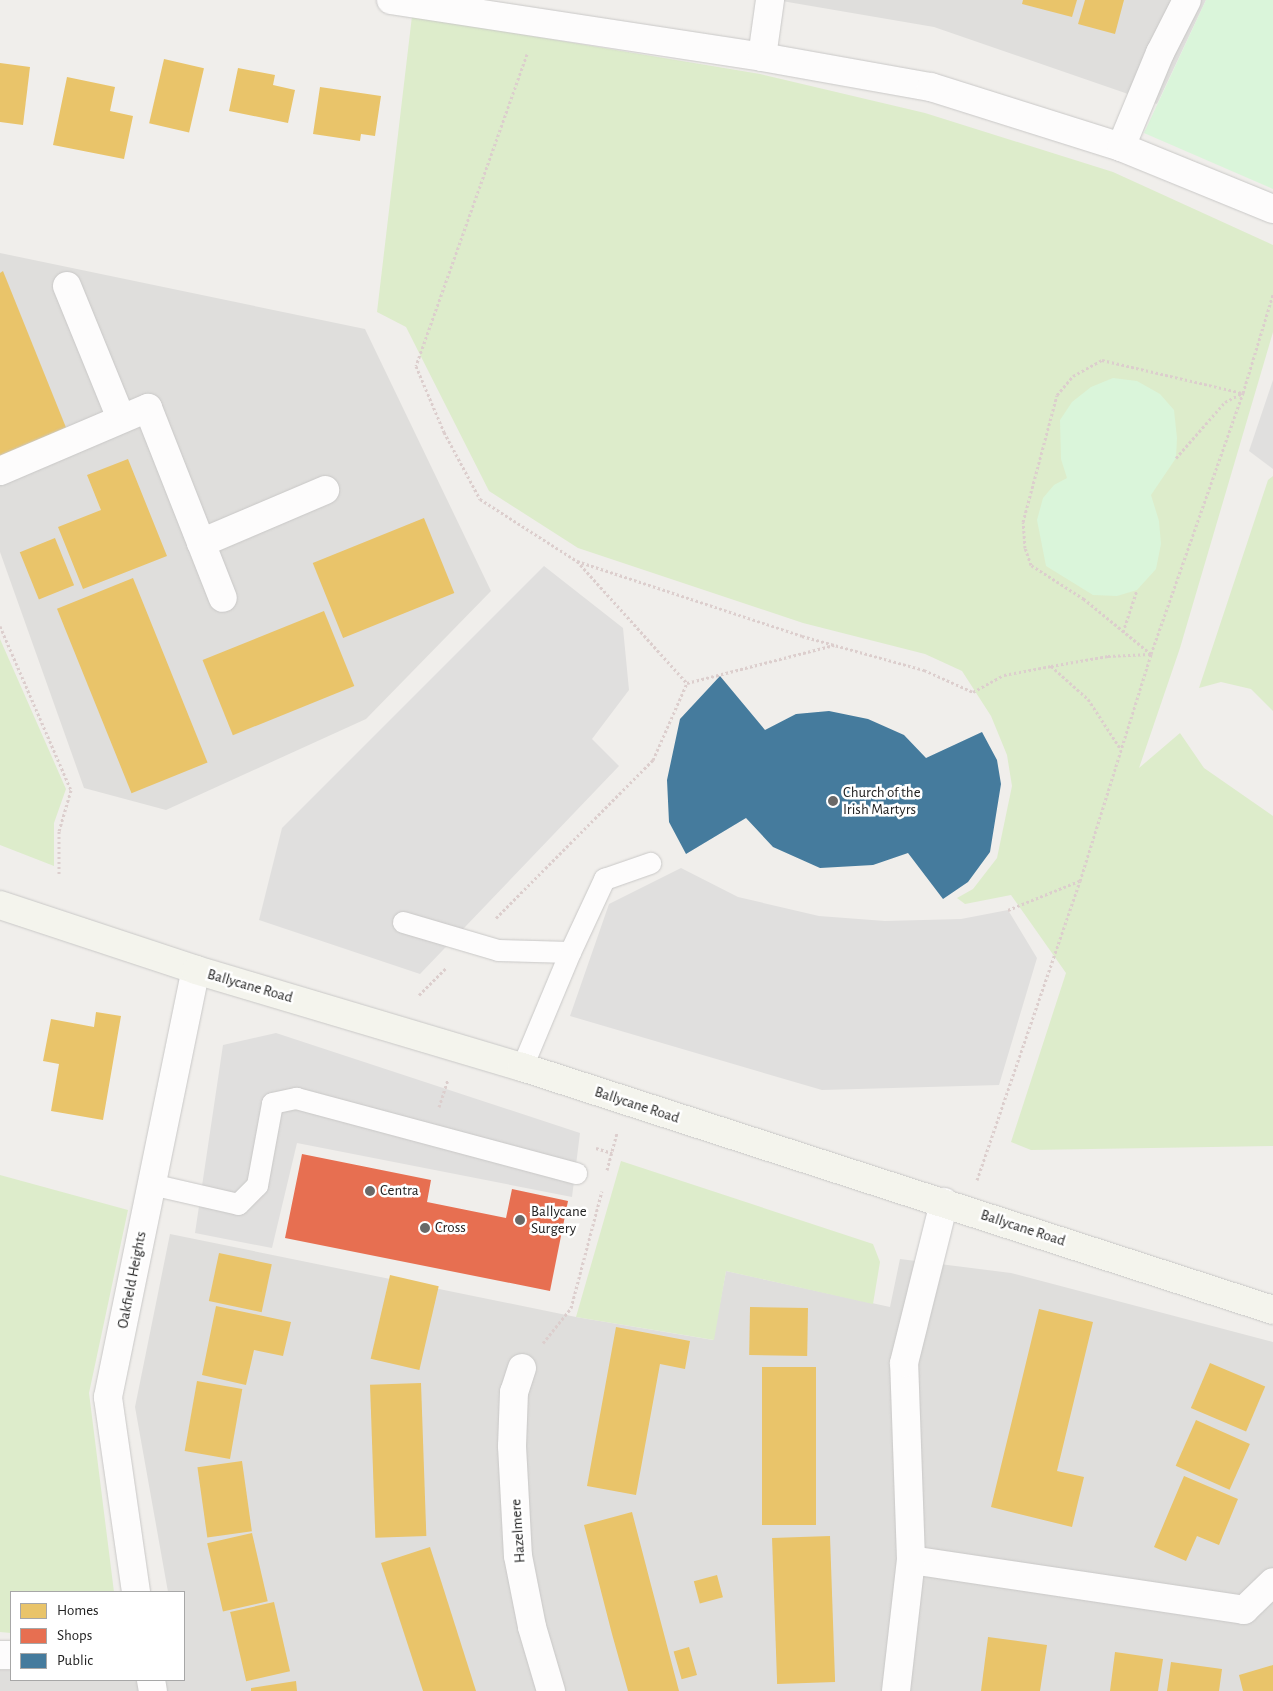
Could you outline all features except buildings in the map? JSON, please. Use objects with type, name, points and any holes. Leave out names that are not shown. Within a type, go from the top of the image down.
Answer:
[{"type":"main road","name":"Ballycane Road","points":[[0,905],[196,970],[522,1067],[1273,1310]]},
{"type":"street","points":[[391,0],[762,57],[931,87],[1121,146],[1273,209]]},
{"type":"street","points":[[762,57],[770,0]]},
{"type":"street","points":[[1121,146],[1160,53],[1187,0]]},
{"type":"street","points":[[67,286],[121,418]]},
{"type":"street","points":[[0,471],[148,408],[223,598]]},
{"type":"street","points":[[201,542],[325,490]]},
{"type":"street","name":"Oakfield Heights","points":[[136,1591],[108,1397],[196,970]]},
{"type":"street","points":[[896,1691],[910,1560],[904,1363],[956,1206]]},
{"type":"street","name":"Hazelmere","points":[[522,1368],[514,1392],[512,1446],[518,1556],[532,1627],[551,1691]]},
{"type":"street","points":[[910,1560],[1244,1610],[1273,1582]]},
{"type":"lane","points":[[522,1067],[570,952],[604,879],[650,863]]},
{"type":"lane","points":[[403,922],[498,950],[570,952]]},
{"type":"lane","points":[[151,1184],[238,1204],[258,1184],[272,1103],[296,1098],[576,1173]]},
{"type":"path","points":[[538,23],[416,366],[444,432],[480,499],[577,560],[835,645],[924,670],[973,692],[1004,674],[1108,656],[1151,654]]},
{"type":"path","points":[[956,1206],[1080,881],[1120,748],[1243,393],[1273,294]]},
{"type":"path","points":[[1151,654],[1084,599],[1031,565],[1025,548],[1022,522],[1057,395],[1073,376],[1102,360],[1243,393]]},
{"type":"path","points":[[1176,458],[1225,402],[1243,393]]},
{"type":"path","points":[[577,560],[687,683]]},
{"type":"path","points":[[1124,632],[1137,590]]},
{"type":"path","points":[[0,626],[71,790],[59,831],[59,874]]},
{"type":"path","points":[[687,683],[835,645]]},
{"type":"path","points":[[1051,666],[1088,699],[1120,748]]},
{"type":"path","points":[[419,995],[653,760],[687,683]]},
{"type":"path","points":[[1008,910],[1080,881]]},
{"type":"path","points":[[431,1133],[458,1047]]},
{"type":"path","points":[[605,1180],[626,1101]]},
{"type":"path","points":[[522,1368],[571,1308],[602,1190]]},
{"type":"shaded area","points":[[776,0],[1206,0],[1157,104],[934,27]]},
{"type":"shaded area","points":[[0,253],[365,329],[491,591],[366,719],[166,810],[84,788],[0,552]]},
{"type":"shaded area","points":[[1273,380],[1273,469],[1249,451]]},
{"type":"shaded area","points":[[544,566],[623,628],[629,690],[592,739],[619,766],[420,974],[259,920],[282,828]]},
{"type":"shaded area","points":[[681,868],[738,897],[819,916],[885,921],[961,919],[1008,910],[1037,958],[999,1085],[822,1090],[570,1016],[609,904]]},
{"type":"shaded area","points":[[276,1033],[580,1133],[572,1197],[297,1143],[272,1248],[195,1233],[223,1045]]},
{"type":"shaded area","points":[[170,1234],[576,1317],[713,1340],[726,1271],[890,1307],[900,1259],[1011,1273],[1273,1342],[1273,1691],[0,1691],[0,1670],[10,1670],[10,1681],[185,1681],[185,1591],[168,1591],[135,1407]]},
{"type":"green space","points":[[1206,0],[1273,0],[1273,189],[1144,133]]},
{"type":"green space","points":[[412,16],[760,74],[925,113],[1113,172],[1273,245],[1273,332],[1180,648],[1139,768],[1180,733],[1204,768],[1273,816],[1273,1146],[1031,1150],[1011,1142],[1066,973],[1011,895],[965,904],[957,898],[973,889],[997,858],[1012,786],[1007,755],[991,716],[962,671],[925,654],[803,623],[578,548],[489,491],[406,327],[377,312]]},
{"type":"green space","points":[[1113,378],[1137,381],[1160,394],[1174,410],[1177,438],[1176,458],[1151,495],[1159,521],[1161,544],[1156,569],[1137,590],[1117,596],[1093,595],[1046,566],[1037,520],[1043,498],[1054,485],[1067,478],[1061,459],[1060,420],[1072,402],[1091,387]]},
{"type":"green space","points":[[1273,476],[1273,711],[1251,689],[1221,682],[1199,688],[1268,480]]},
{"type":"green space","points":[[0,639],[66,789],[54,823],[54,866],[0,845]]},
{"type":"green space","points":[[621,1161],[873,1244],[880,1262],[873,1304],[726,1271],[714,1340],[576,1317]]},
{"type":"green space","points":[[0,1175],[128,1210],[89,1393],[114,1591],[10,1591],[10,1633],[0,1632]]},
{"type":"place","name":"Church of the Irish Martyrs","points":[[833,801]]},
{"type":"place","name":"Centra","points":[[370,1191]]},
{"type":"place","name":"Ballycane Surgery","points":[[520,1220]]},
{"type":"place","name":"Cross","points":[[425,1228]]}]
